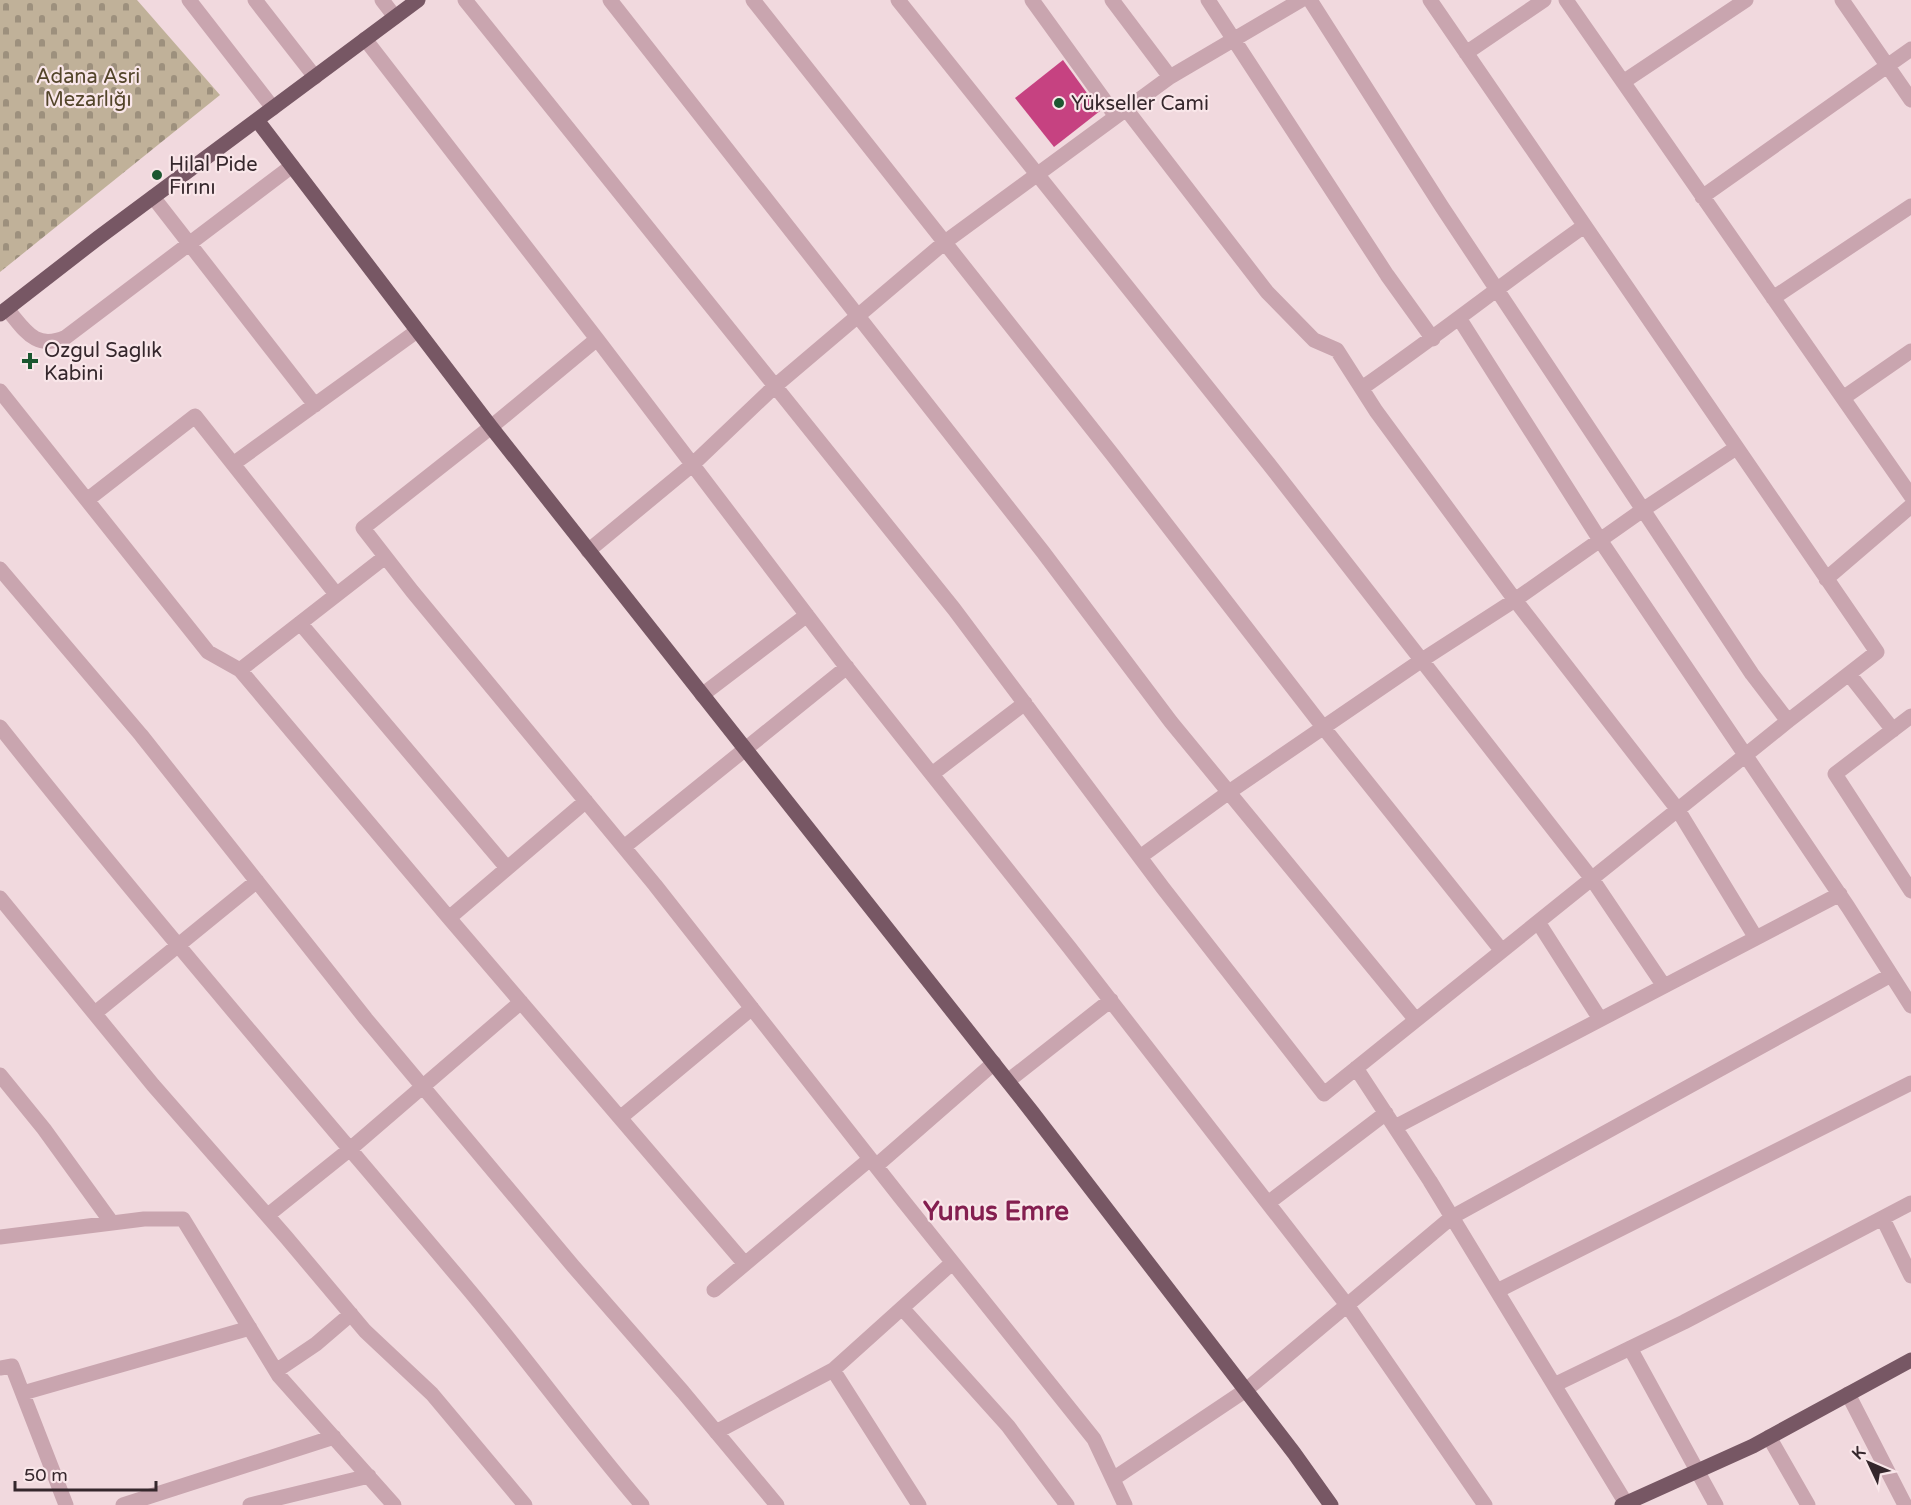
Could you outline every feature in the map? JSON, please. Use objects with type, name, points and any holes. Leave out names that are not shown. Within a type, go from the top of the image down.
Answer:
[{"type":"main road","points":[[4,312],[153,197],[418,0]]},
{"type":"main road","points":[[257,120],[490,427],[994,1063],[1332,1505]]},
{"type":"main road","points":[[1625,1504],[1769,1437],[1911,1360]]},
{"type":"street","points":[[189,0],[273,108]]},
{"type":"street","points":[[255,0],[315,77]]},
{"type":"street","points":[[382,0],[395,17]]},
{"type":"street","points":[[465,0],[954,609],[1140,857],[1323,1094],[1877,652],[1430,0]]},
{"type":"street","points":[[610,0],[1042,552],[1171,722],[1416,1020]]},
{"type":"street","points":[[753,0],[1323,727],[1502,951]]},
{"type":"street","points":[[1032,0],[1267,292],[1314,340],[1337,350],[1376,411],[1515,600],[1678,810],[1756,938]]},
{"type":"street","points":[[1112,0],[1170,77]]},
{"type":"street","points":[[1208,0],[1387,275],[1433,339]]},
{"type":"street","points":[[588,551],[692,465],[774,387],[945,242],[1170,77],[1301,0]]},
{"type":"street","points":[[1310,0],[1496,289],[1752,674],[1788,721]]},
{"type":"street","points":[[1466,53],[1544,0]]},
{"type":"street","points":[[1566,0],[1911,496]]},
{"type":"street","points":[[1623,82],[1746,0]]},
{"type":"street","points":[[1842,0],[1911,100]]},
{"type":"street","points":[[902,2],[1268,463],[1592,879],[1664,986]]},
{"type":"street","points":[[365,39],[846,667],[1110,1000],[1347,1305],[1485,1505]]},
{"type":"street","points":[[1702,197],[1911,49]]},
{"type":"street","points":[[4,312],[29,336],[44,342],[66,337],[292,166]]},
{"type":"street","points":[[153,197],[315,405]]},
{"type":"street","points":[[1773,298],[1911,206]]},
{"type":"street","points":[[1362,388],[1433,339],[1496,289],[1584,226]]},
{"type":"street","points":[[1458,318],[1600,540],[1840,894],[1911,1006]]},
{"type":"street","points":[[234,464],[417,330]]},
{"type":"street","points":[[597,339],[363,528],[624,847],[1094,1440],[1125,1505]]},
{"type":"street","points":[[1843,398],[1911,351]]},
{"type":"street","points":[[0,391],[208,652],[240,670],[745,1264]]},
{"type":"street","points":[[87,500],[195,416],[336,594]]},
{"type":"street","points":[[1140,857],[1323,727],[1515,600],[1644,509],[1736,448]]},
{"type":"street","points":[[1826,579],[1911,506]]},
{"type":"street","points":[[240,670],[385,556]]},
{"type":"street","points":[[0,569],[141,735],[366,1019],[777,1505]]},
{"type":"street","points":[[702,695],[807,615]]},
{"type":"street","points":[[300,623],[507,868]]},
{"type":"street","points":[[624,847],[846,667]]},
{"type":"street","points":[[1849,674],[1893,730]]},
{"type":"street","points":[[932,774],[1024,703]]},
{"type":"street","points":[[1911,716],[1835,774],[1911,891]]},
{"type":"street","points":[[0,727],[101,854],[465,1286],[642,1505]]},
{"type":"street","points":[[449,918],[586,801]]},
{"type":"street","points":[[95,1013],[257,881]]},
{"type":"street","points":[[1268,1203],[1390,1120],[1600,1019],[1840,894]]},
{"type":"street","points":[[0,898],[153,1085],[268,1215],[365,1331],[432,1394],[525,1505]]},
{"type":"street","points":[[1538,922],[1600,1019]]},
{"type":"street","points":[[1113,1479],[1246,1390],[1452,1217],[1891,975]]},
{"type":"street","points":[[1008,1081],[1110,1000]]},
{"type":"street","points":[[268,1215],[349,1150],[521,1002]]},
{"type":"street","points":[[620,1118],[752,1008]]},
{"type":"street","points":[[714,1290],[994,1063]]},
{"type":"street","points":[[1356,1068],[1452,1217],[1625,1504]]},
{"type":"street","points":[[0,1075],[44,1129],[112,1223]]},
{"type":"street","points":[[1497,1291],[1911,1083]]},
{"type":"street","points":[[1554,1384],[1684,1322],[1883,1220],[1911,1203]]},
{"type":"street","points":[[0,1237],[144,1219],[183,1219],[276,1371],[394,1505]]},
{"type":"street","points":[[1883,1220],[1911,1276]]},
{"type":"street","points":[[716,1432],[833,1370],[952,1263]]},
{"type":"street","points":[[902,1308],[1008,1426],[1066,1505]]},
{"type":"street","points":[[276,1371],[316,1344],[351,1314]]},
{"type":"street","points":[[22,1393],[250,1328]]},
{"type":"street","points":[[1630,1348],[1716,1505]]},
{"type":"street","points":[[0,1368],[12,1366],[66,1505]]},
{"type":"street","points":[[833,1370],[919,1505]]},
{"type":"street","points":[[1848,1394],[1905,1505]]},
{"type":"street","points":[[123,1505],[334,1437]]},
{"type":"street","points":[[1769,1437],[1808,1505]]},
{"type":"street","points":[[250,1505],[369,1476]]},
{"type":"green space","name":"Adana Asri Mezarlığı","points":[[0,0],[137,0],[220,95],[0,272]]},
{"type":"building","name":"Yükseller Cami","points":[[1063,60],[1100,111],[1054,147],[1015,98]]},
{"type":"place","name":"Yükseller Cami","points":[[1059,103]]},
{"type":"place","name":"Hilal Pide Fırını","points":[[157,175]]},
{"type":"place","name":"Ozgul Saglık Kabini","points":[[30,361]]},
{"type":"district","name":"Yunus Emre","points":[[996,1211]]}]
